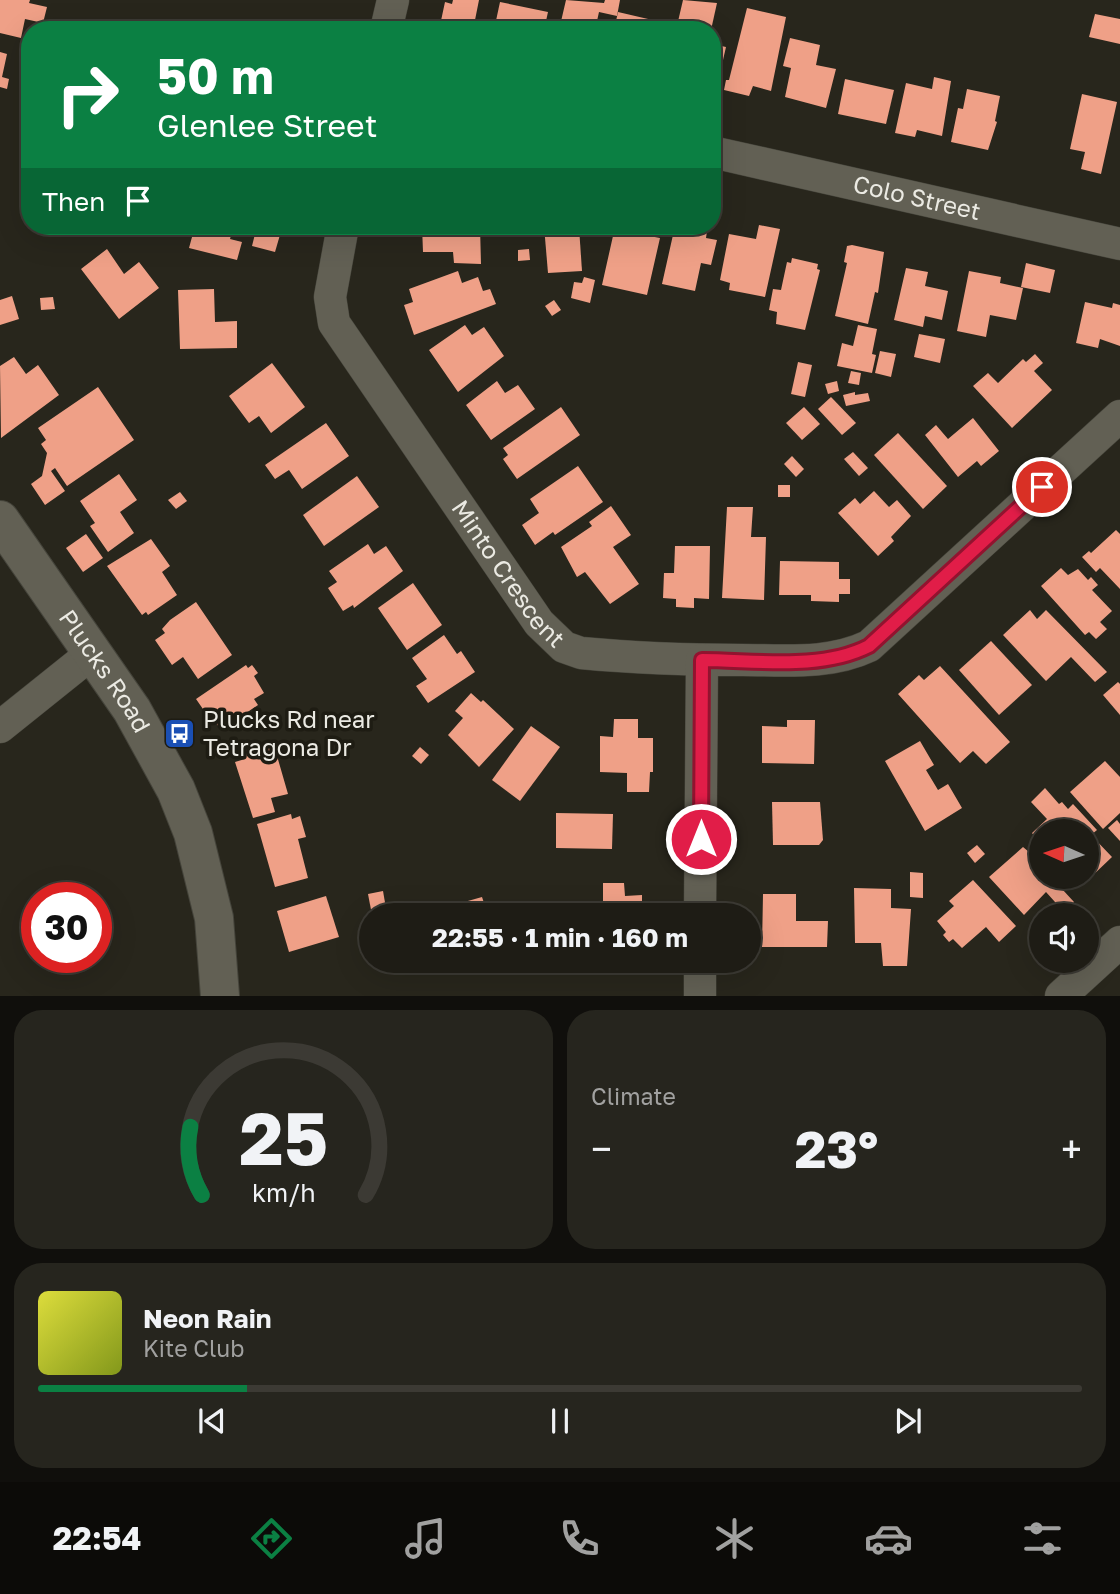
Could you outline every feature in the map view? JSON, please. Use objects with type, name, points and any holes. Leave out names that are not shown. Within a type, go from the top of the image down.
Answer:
[{"type":"street","points":[[388,21],[393,0]]},
{"type":"street","name":"Colo Street","points":[[721,154],[1120,244]]},
{"type":"street","name":"Minto Crescent","points":[[341,235],[330,297],[334,324],[550,637],[564,647],[581,653],[702,660],[813,660],[853,654],[869,646],[1120,416]]},
{"type":"street","name":"Plucks Road","points":[[0,520],[132,710],[157,752],[193,833],[214,918],[220,996]]},
{"type":"street","points":[[0,727],[91,654]]},
{"type":"street","points":[[700,903],[702,660]]},
{"type":"street","points":[[1061,996],[1120,942]]},
{"type":"street","points":[[700,973],[700,996]]},
{"type":"building","points":[[0,0],[30,0],[29,3],[47,7],[44,21],[21,21],[21,38],[0,33]]},
{"type":"building","points":[[453,0],[479,0],[475,21],[441,21],[445,2],[452,4]]},
{"type":"building","points":[[566,0],[604,3],[605,0],[620,0],[617,16],[599,12],[597,21],[561,21]]},
{"type":"building","points":[[683,0],[717,3],[713,21],[678,21]]},
{"type":"building","points":[[500,2],[548,12],[546,21],[496,21]]},
{"type":"building","points":[[747,8],[786,17],[771,91],[753,86],[749,96],[724,90],[726,80],[729,80]]},
{"type":"building","points":[[618,12],[657,21],[616,21]]},
{"type":"building","points":[[1095,14],[1120,19],[1120,44],[1089,37]]},
{"type":"building","points":[[790,38],[820,45],[816,65],[836,69],[826,108],[785,97],[791,68],[783,66]]},
{"type":"building","points":[[721,46],[726,47],[721,69]]},
{"type":"building","points":[[0,52],[7,54],[2,77],[9,79],[7,89],[0,87]]},
{"type":"building","points":[[934,77],[951,81],[942,136],[917,130],[915,137],[895,133],[906,83],[932,89]]},
{"type":"building","points":[[845,79],[894,90],[886,124],[838,114]]},
{"type":"building","points":[[967,89],[1000,96],[995,121],[997,122],[988,150],[951,142],[958,108],[963,109]]},
{"type":"building","points":[[1082,94],[1117,102],[1101,174],[1081,169],[1085,152],[1070,149]]},
{"type":"building","points":[[759,225],[780,229],[765,297],[729,290],[730,283],[720,280],[729,234],[756,239]]},
{"type":"building","points":[[193,235],[231,235],[230,239],[242,242],[237,260],[189,248]]},
{"type":"building","points":[[255,235],[280,235],[275,252],[252,246]]},
{"type":"building","points":[[422,235],[480,235],[481,264],[454,263],[453,252],[423,252]]},
{"type":"building","points":[[545,235],[580,235],[582,271],[548,273]]},
{"type":"building","points":[[613,235],[660,238],[647,295],[602,285]]},
{"type":"building","points":[[673,235],[706,235],[706,238],[717,240],[711,265],[701,263],[695,291],[662,284]]},
{"type":"building","points":[[847,246],[884,252],[878,293],[875,292],[868,324],[835,316],[847,263],[844,262]]},
{"type":"building","points":[[107,249],[124,274],[139,262],[159,288],[119,319],[81,269]]},
{"type":"building","points":[[529,249],[530,260],[518,261],[518,250]]},
{"type":"building","points":[[792,258],[818,264],[817,269],[820,270],[805,330],[776,324],[777,312],[769,310],[773,289],[781,290],[787,262],[791,263]]},
{"type":"building","points":[[1026,263],[1055,270],[1050,293],[1021,287]]},
{"type":"building","points":[[906,268],[928,272],[925,286],[948,291],[942,320],[925,316],[923,327],[894,320]]},
{"type":"building","points":[[458,271],[462,283],[478,277],[483,291],[490,289],[496,304],[414,335],[404,305],[413,302],[409,289]]},
{"type":"building","points":[[969,271],[1001,277],[1000,283],[1023,288],[1016,320],[990,315],[986,337],[957,331]]},
{"type":"building","points":[[584,277],[595,280],[590,303],[571,298],[574,282],[582,283]]},
{"type":"building","points":[[214,289],[215,322],[237,321],[237,348],[180,349],[178,290]]},
{"type":"building","points":[[12,296],[19,319],[0,325],[0,300]]},
{"type":"building","points":[[53,297],[55,309],[41,310],[40,298]]},
{"type":"building","points":[[554,300],[561,310],[552,316],[545,306]]},
{"type":"building","points":[[1085,302],[1112,308],[1113,303],[1120,305],[1120,346],[1100,339],[1098,348],[1076,343]]},
{"type":"building","points":[[465,325],[472,335],[484,327],[504,356],[458,392],[429,350]]},
{"type":"building","points":[[858,325],[877,329],[872,354],[876,355],[872,373],[837,366],[842,343],[853,346]]},
{"type":"building","points":[[919,334],[945,339],[940,363],[914,357]]},
{"type":"building","points":[[880,351],[896,354],[891,377],[875,373]]},
{"type":"building","points":[[1035,354],[1043,363],[1034,371],[1052,390],[1012,428],[973,386],[988,373],[998,383],[1023,359],[1026,362]]},
{"type":"building","points":[[14,357],[26,374],[38,365],[59,395],[1,438],[0,366]]},
{"type":"building","points":[[798,362],[812,365],[805,397],[791,394]]},
{"type":"building","points":[[272,363],[305,407],[271,433],[259,416],[249,423],[229,396]]},
{"type":"building","points":[[851,371],[861,373],[859,385],[848,383]]},
{"type":"building","points":[[497,381],[505,393],[518,385],[535,409],[491,440],[466,405]]},
{"type":"building","points":[[837,381],[839,391],[828,394],[825,384]]},
{"type":"building","points":[[98,387],[134,440],[67,486],[55,468],[51,471],[65,491],[45,505],[31,484],[42,476],[47,453],[41,444],[46,440],[38,428]]},
{"type":"building","points":[[855,392],[855,395],[868,393],[870,401],[846,406],[843,395]]},
{"type":"building","points":[[831,397],[856,423],[842,435],[818,409]]},
{"type":"building","points":[[561,407],[580,435],[517,479],[503,459],[508,455],[503,448]]},
{"type":"building","points":[[804,407],[820,424],[802,440],[786,423]]},
{"type":"building","points":[[973,418],[999,451],[981,466],[977,461],[958,477],[925,435],[936,425],[948,439]]},
{"type":"building","points":[[326,423],[349,456],[302,489],[289,470],[275,479],[265,465]]},
{"type":"building","points":[[898,433],[947,486],[923,509],[874,455]]},
{"type":"building","points":[[853,452],[868,468],[859,476],[844,459]]},
{"type":"building","points":[[792,456],[804,469],[796,477],[784,464]]},
{"type":"building","points":[[578,466],[603,502],[555,535],[553,532],[535,545],[522,525],[539,513],[530,499]]},
{"type":"building","points":[[119,474],[137,500],[120,512],[134,533],[108,552],[90,526],[95,523],[80,501]]},
{"type":"building","points":[[357,476],[379,507],[324,546],[303,515]]},
{"type":"building","points":[[778,485],[790,485],[790,497],[778,497]]},
{"type":"building","points":[[874,491],[889,507],[897,500],[911,516],[891,537],[894,541],[878,556],[838,513],[855,498],[860,504]]},
{"type":"building","points":[[180,492],[187,501],[176,509],[168,500]]},
{"type":"building","points":[[611,506],[631,535],[613,547],[639,584],[610,604],[585,572],[577,577],[561,547],[592,526],[589,522]]},
{"type":"building","points":[[727,507],[753,507],[751,537],[766,537],[764,600],[722,598]]},
{"type":"building","points":[[1116,530],[1120,534],[1120,589],[1100,568],[1096,572],[1082,557],[1089,551],[1091,553]]},
{"type":"building","points":[[86,534],[103,558],[83,572],[66,548]]},
{"type":"building","points":[[151,539],[170,566],[162,572],[177,595],[148,615],[146,612],[142,615],[107,566]]},
{"type":"building","points":[[368,544],[374,554],[386,546],[403,571],[354,608],[353,605],[343,611],[328,588],[337,582],[329,571]]},
{"type":"building","points":[[675,546],[710,546],[709,599],[694,598],[694,608],[676,607],[676,599],[663,598],[664,573],[674,573]]},
{"type":"building","points":[[780,561],[839,562],[839,579],[850,579],[850,594],[839,594],[839,602],[811,601],[811,595],[779,595]]},
{"type":"building","points":[[1061,568],[1068,575],[1078,569],[1088,580],[1091,577],[1098,585],[1092,590],[1112,611],[1100,622],[1107,629],[1096,639],[1089,632],[1085,635],[1041,586]]},
{"type":"building","points":[[413,583],[442,625],[407,650],[378,608]]},
{"type":"building","points":[[196,602],[232,655],[198,679],[183,657],[172,665],[155,640],[165,633],[162,629],[170,620]]},
{"type":"building","points":[[1030,610],[1037,619],[1046,610],[1107,672],[1095,682],[1071,657],[1046,681],[1003,635]]},
{"type":"building","points":[[444,635],[457,654],[461,651],[475,672],[428,703],[416,686],[427,679],[412,658]]},
{"type":"building","points":[[991,641],[1032,685],[999,715],[959,670]]},
{"type":"building","points":[[246,665],[248,668],[252,665],[258,673],[254,676],[264,693],[254,699],[258,705],[221,730],[216,723],[214,725],[196,699]]},
{"type":"building","points":[[940,666],[1010,742],[986,764],[973,751],[960,763],[898,694],[919,675],[924,680]]},
{"type":"building","points":[[1118,682],[1120,684],[1120,715],[1103,695]]},
{"type":"building","points":[[471,693],[481,702],[483,700],[514,729],[479,767],[448,735],[463,718],[455,711]]},
{"type":"building","points":[[614,719],[638,719],[638,738],[653,738],[653,772],[650,772],[649,792],[627,792],[627,773],[600,772],[600,736],[613,737]]},
{"type":"building","points":[[787,720],[815,720],[814,764],[762,763],[762,726],[787,727]]},
{"type":"building","points":[[531,726],[560,747],[520,801],[492,780]]},
{"type":"building","points":[[920,741],[934,765],[926,770],[938,790],[948,784],[962,808],[925,831],[885,761]]},
{"type":"building","points":[[273,742],[288,794],[271,798],[275,812],[253,818],[235,762],[245,759],[242,751]]},
{"type":"building","points":[[420,747],[429,755],[421,764],[412,756]]},
{"type":"building","points":[[1105,761],[1120,777],[1120,813],[1103,829],[1099,819],[1094,819],[1070,792]]},
{"type":"building","points":[[1045,788],[1059,804],[1062,802],[1068,809],[1073,804],[1087,819],[1047,819],[1031,802]]},
{"type":"building","points":[[772,802],[820,802],[823,840],[819,845],[773,845]]},
{"type":"building","points":[[556,813],[613,814],[612,849],[556,848]]},
{"type":"building","points":[[291,814],[292,819],[300,816],[306,837],[298,839],[308,878],[275,887],[257,824]]},
{"type":"building","points":[[1117,820],[1120,824],[1120,841],[1108,828]]},
{"type":"building","points":[[1099,843],[1112,857],[1099,869]]},
{"type":"building","points":[[977,845],[985,854],[975,863],[967,853]]},
{"type":"building","points":[[1023,847],[1029,852],[1029,889],[1062,889],[1074,902],[1056,903],[1046,892],[1035,903],[1029,903],[1029,910],[1024,915],[989,877]]},
{"type":"building","points":[[910,872],[923,873],[923,898],[910,897]]},
{"type":"building","points":[[973,880],[1016,926],[999,942],[986,927],[962,948],[953,939],[949,942],[943,935],[946,932],[937,921],[954,906],[949,901]]},
{"type":"building","points":[[603,883],[624,883],[625,896],[642,895],[642,903],[603,903]]},
{"type":"building","points":[[854,888],[891,889],[891,908],[911,909],[907,966],[883,966],[881,943],[855,943]]},
{"type":"building","points":[[383,891],[385,903],[370,903],[368,894]]},
{"type":"building","points":[[763,894],[796,894],[796,921],[828,921],[827,947],[762,947]]},
{"type":"building","points":[[326,896],[339,937],[289,952],[277,911]]},
{"type":"building","points":[[482,897],[484,903],[461,903]]},
{"type":"place","name":"Plucks Rd near Tetragona Dr","points":[[180,734]]},
{"type":"route","points":[[701,839],[702,660],[813,660],[853,654],[869,646],[1042,487]]}]
